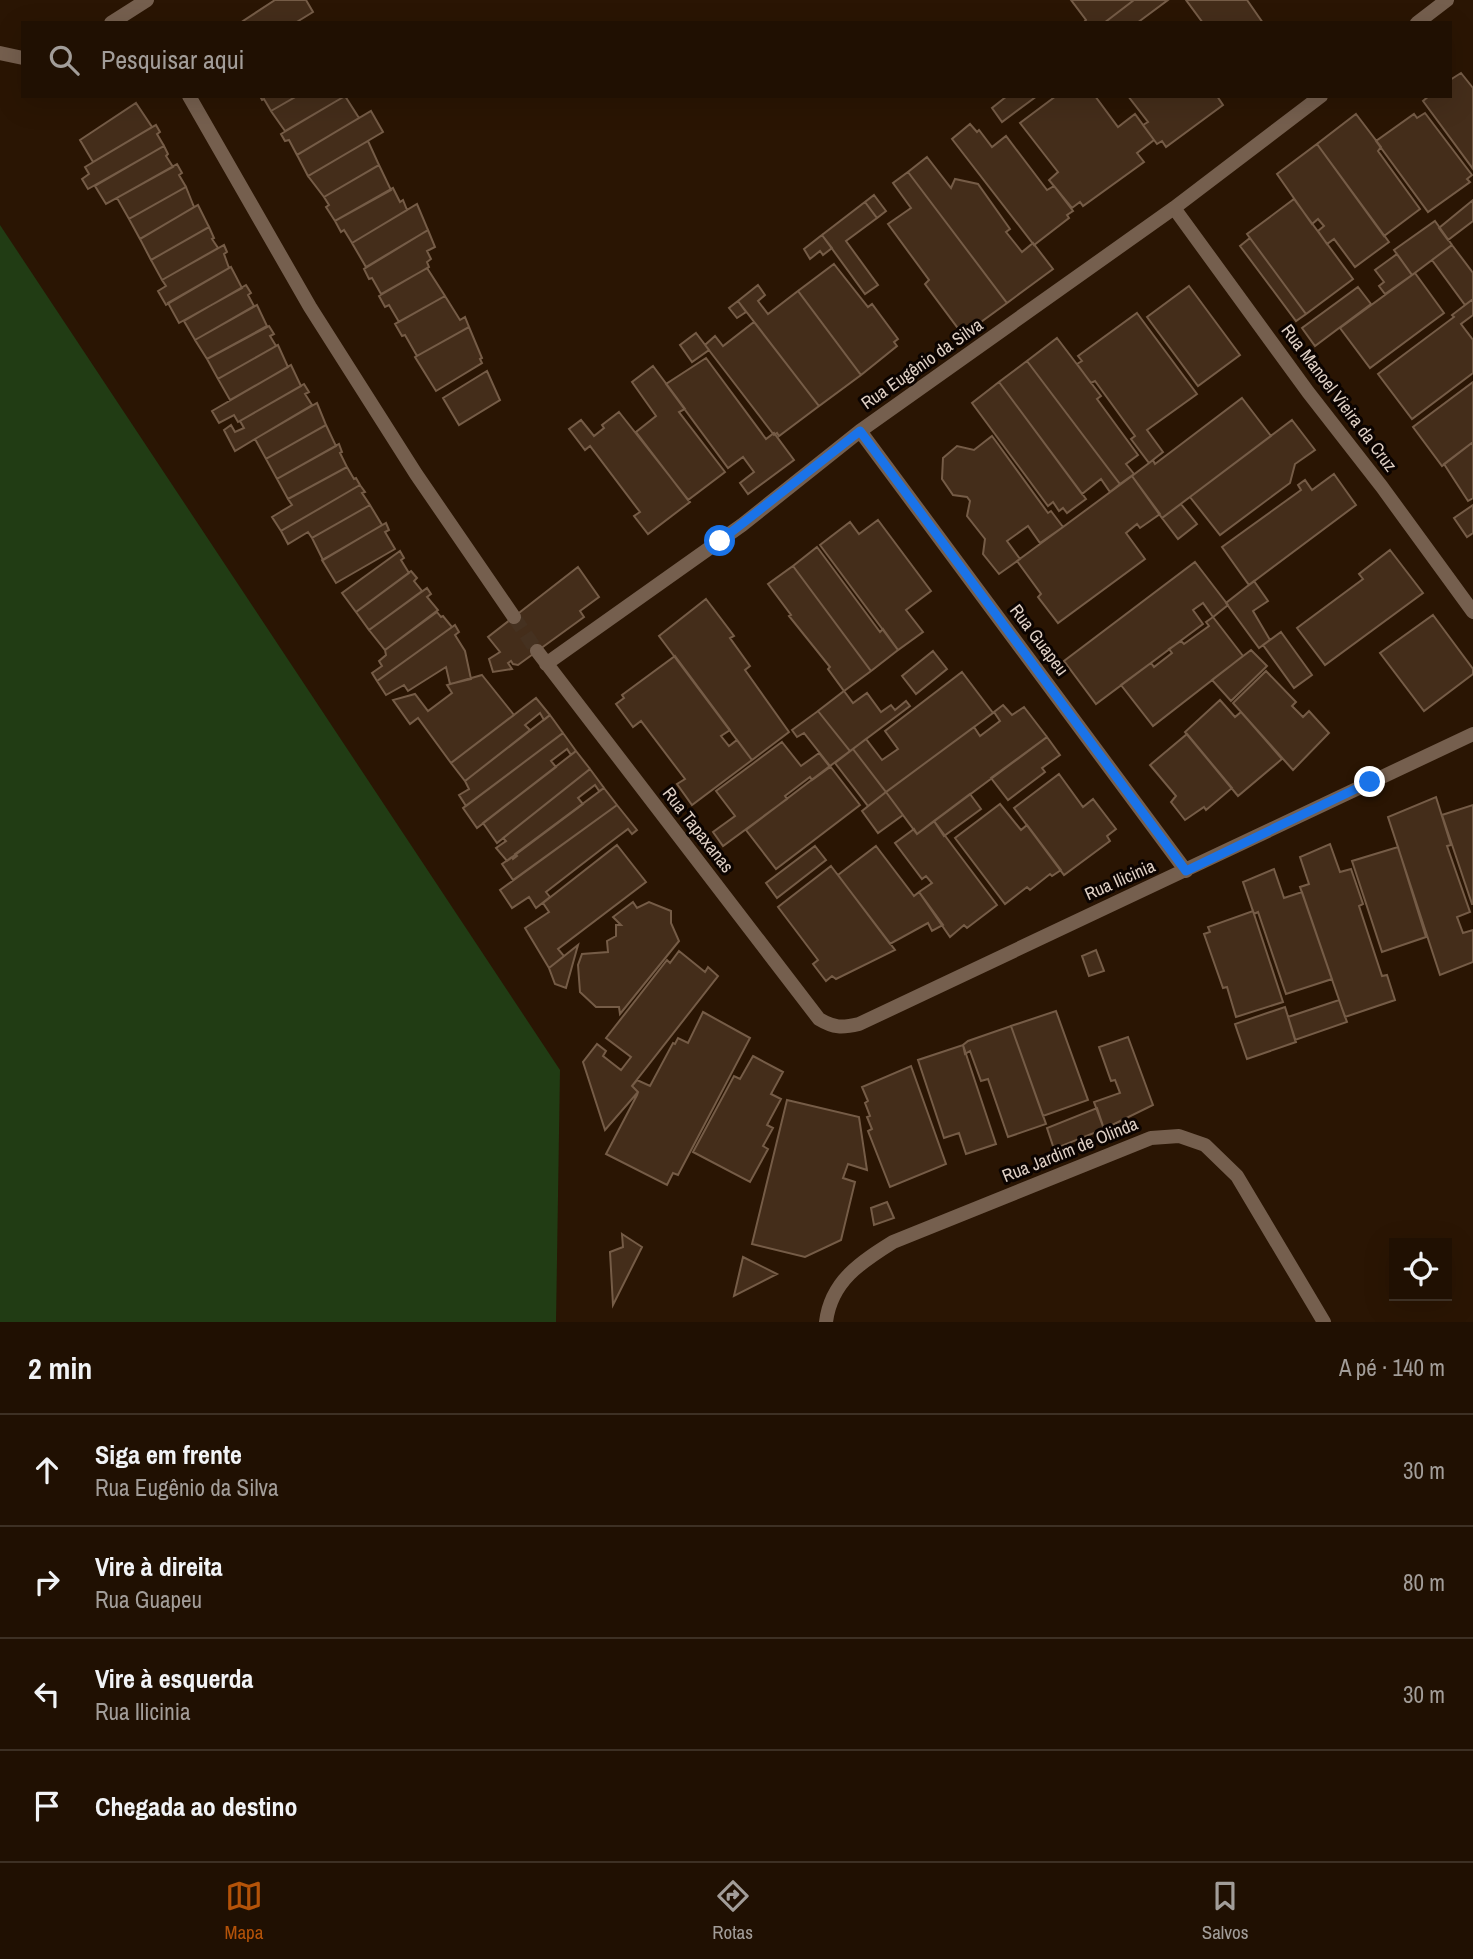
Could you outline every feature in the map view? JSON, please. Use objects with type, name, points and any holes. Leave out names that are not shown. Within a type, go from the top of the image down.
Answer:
[{"type":"street","points":[[114,21],[147,0]]},
{"type":"street","points":[[1420,21],[1447,0]]},
{"type":"street","points":[[0,53],[21,58]]},
{"type":"street","points":[[189,98],[345,363],[416,474],[514,617]]},
{"type":"street","name":"Rua Eugênio da Silva","points":[[546,664],[742,525],[860,431],[1174,208],[1318,98]]},
{"type":"street","name":"Rua Manoel Vieira da Cruz","points":[[1174,208],[1473,612]]},
{"type":"street","name":"Rua Guapeu","points":[[860,431],[1186,871]]},
{"type":"street","name":"Rua Tapaxanas","points":[[537,651],[820,1019]]},
{"type":"street","name":"Rua Ilicinia","points":[[820,1019],[831,1026],[843,1028],[859,1024],[1473,734]]},
{"type":"street","name":"Rua Jardim de Olinda","points":[[826,1322],[834,1294],[843,1279],[861,1262],[893,1242],[1152,1138],[1179,1136],[1205,1145],[1237,1176],[1324,1322]]},
{"type":"green space","points":[[0,225],[560,1070],[556,1322],[0,1322]]},
{"type":"building","points":[[275,0],[306,0],[313,12],[298,21],[243,21]]},
{"type":"building","points":[[1071,0],[1134,0],[1107,21],[1086,20]]},
{"type":"building","points":[[1134,0],[1168,0],[1140,21],[1107,21]]},
{"type":"building","points":[[1186,0],[1247,0],[1262,21],[1202,21]]},
{"type":"building","points":[[1461,73],[1473,88],[1473,169],[1423,101],[1427,98],[1452,98],[1452,79]]},
{"type":"building","points":[[261,98],[294,98],[271,111],[264,99]]},
{"type":"building","points":[[294,98],[342,98],[285,131],[271,111]]},
{"type":"building","points":[[342,98],[346,98],[359,118],[297,155],[289,140],[285,141],[281,134]]},
{"type":"building","points":[[1004,98],[1034,98],[1002,122],[992,108]]},
{"type":"building","points":[[1053,98],[1096,98],[1118,127],[1135,114],[1154,140],[1137,153],[1144,162],[1083,206],[1080,202],[1072,208],[1049,180],[1058,172],[1020,123]]},
{"type":"building","points":[[1130,98],[1218,98],[1223,105],[1166,147],[1162,141],[1157,144],[1143,125],[1148,122]]},
{"type":"building","points":[[136,103],[152,127],[93,162],[80,140]]},
{"type":"building","points":[[371,111],[383,132],[308,176],[297,155]]},
{"type":"building","points":[[1425,113],[1472,175],[1467,179],[1470,182],[1428,212],[1376,141],[1414,114],[1417,118]]},
{"type":"building","points":[[1356,114],[1381,147],[1378,151],[1420,209],[1384,236],[1317,144]]},
{"type":"building","points":[[970,124],[977,132],[979,130],[992,147],[1006,136],[1047,190],[1054,186],[1073,211],[1067,215],[1069,218],[1034,245],[952,139]]},
{"type":"building","points":[[156,125],[160,132],[157,134],[164,146],[88,189],[82,179],[89,174],[85,167]]},
{"type":"building","points":[[368,141],[379,165],[324,197],[308,176]]},
{"type":"building","points":[[1317,144],[1389,242],[1355,267],[1334,239],[1327,244],[1318,231],[1324,226],[1318,219],[1312,224],[1277,174]]},
{"type":"building","points":[[164,146],[168,154],[166,156],[173,167],[106,204],[95,186]]},
{"type":"building","points":[[927,157],[951,188],[955,179],[978,184],[1010,229],[1006,232],[1022,252],[1033,243],[1053,269],[1007,303],[908,172]]},
{"type":"building","points":[[177,164],[182,173],[179,175],[186,187],[129,219],[117,198]]},
{"type":"building","points":[[379,165],[391,190],[335,221],[326,207],[329,205],[324,197]]},
{"type":"building","points":[[908,172],[1007,303],[963,335],[925,284],[929,280],[888,224],[911,208],[893,183]]},
{"type":"building","points":[[186,187],[194,207],[140,239],[129,219]]},
{"type":"building","points":[[393,188],[407,210],[352,243],[335,221]]},
{"type":"building","points":[[874,195],[886,211],[877,218],[865,202]]},
{"type":"building","points":[[1294,199],[1353,279],[1306,314],[1247,234]]},
{"type":"building","points":[[1473,200],[1473,221],[1448,240],[1439,228]]},
{"type":"building","points":[[865,202],[877,218],[846,241],[878,285],[865,294],[822,235]]},
{"type":"building","points":[[417,204],[428,230],[366,267],[352,243]]},
{"type":"building","points":[[198,205],[209,227],[151,260],[140,239]]},
{"type":"building","points":[[1435,221],[1452,245],[1412,275],[1394,250]]},
{"type":"building","points":[[209,227],[218,248],[162,280],[151,260]]},
{"type":"building","points":[[428,230],[435,247],[427,251],[431,259],[427,262],[429,267],[381,294],[364,269]]},
{"type":"building","points":[[822,235],[832,248],[823,255],[820,251],[810,259],[804,249]]},
{"type":"building","points":[[1250,238],[1306,314],[1296,321],[1240,246]]},
{"type":"building","points":[[224,245],[229,268],[166,305],[158,291],[166,286],[162,280]]},
{"type":"building","points":[[1452,245],[1473,273],[1473,299],[1465,305],[1432,260]]},
{"type":"building","points":[[1397,254],[1412,275],[1385,294],[1379,286],[1384,282],[1375,270]]},
{"type":"building","points":[[834,264],[868,307],[872,304],[898,339],[894,342],[897,346],[861,375],[798,291]]},
{"type":"building","points":[[231,267],[242,288],[179,323],[168,303]]},
{"type":"building","points":[[427,268],[445,296],[399,322],[389,305],[385,307],[379,296]]},
{"type":"building","points":[[1415,273],[1444,313],[1370,368],[1340,328]]},
{"type":"building","points":[[246,285],[254,306],[195,340],[184,321]]},
{"type":"building","points":[[758,285],[765,295],[758,301],[768,314],[798,291],[861,375],[819,406],[738,301]]},
{"type":"building","points":[[1189,286],[1240,355],[1198,386],[1147,317]]},
{"type":"building","points":[[1358,287],[1371,304],[1315,346],[1302,328]]},
{"type":"building","points":[[445,296],[460,320],[465,317],[469,327],[417,356],[395,324]]},
{"type":"building","points":[[1473,299],[1473,315],[1461,324],[1473,340],[1473,373],[1412,419],[1378,374],[1454,317],[1452,315]]},
{"type":"building","points":[[738,301],[746,312],[737,318],[729,308]]},
{"type":"building","points":[[257,305],[267,326],[207,359],[195,340]]},
{"type":"building","points":[[1137,313],[1197,394],[1147,430],[1163,452],[1149,463],[1131,439],[1135,436],[1095,381],[1091,383],[1077,364],[1082,361],[1078,356]]},
{"type":"building","points":[[754,322],[819,406],[779,436],[777,433],[774,435],[705,345],[715,336],[723,346]]},
{"type":"building","points":[[269,326],[274,334],[270,336],[276,346],[218,379],[207,359]]},
{"type":"building","points":[[469,327],[482,363],[436,391],[415,357]]},
{"type":"building","points":[[696,333],[709,350],[692,362],[680,345]]},
{"type":"building","points":[[1057,338],[1101,396],[1097,399],[1138,455],[1126,464],[1134,474],[1120,484],[1027,361]]},
{"type":"building","points":[[278,345],[288,367],[230,400],[218,379]]},
{"type":"building","points":[[706,358],[766,439],[774,433],[794,460],[748,494],[740,483],[754,472],[743,457],[728,468],[666,384]]},
{"type":"building","points":[[1027,361],[1120,484],[1110,492],[1101,479],[1082,494],[999,382]]},
{"type":"building","points":[[291,365],[301,386],[238,422],[234,415],[219,423],[212,411]]},
{"type":"building","points":[[653,366],[685,409],[679,412],[725,472],[688,500],[636,432],[656,416],[632,382]]},
{"type":"building","points":[[487,371],[500,400],[459,425],[443,398]]},
{"type":"building","points":[[999,382],[1086,499],[1067,513],[1063,508],[1059,511],[1053,502],[1048,506],[972,403]]},
{"type":"building","points":[[1473,382],[1473,442],[1442,466],[1413,427]]},
{"type":"building","points":[[304,384],[309,392],[305,394],[312,405],[235,451],[224,430],[231,425],[235,432],[244,428],[240,421]]},
{"type":"building","points":[[1242,398],[1271,436],[1162,518],[1132,476],[1153,460],[1155,464]]},
{"type":"building","points":[[317,403],[326,425],[266,459],[255,439]]},
{"type":"building","points":[[619,412],[690,502],[648,534],[634,516],[640,512],[590,446],[585,450],[569,429],[581,420],[594,436],[604,428],[602,425]]},
{"type":"building","points":[[1292,420],[1315,450],[1295,464],[1290,483],[1220,535],[1190,497]]},
{"type":"building","points":[[326,425],[336,446],[277,479],[266,459]]},
{"type":"building","points":[[992,436],[1048,513],[1051,511],[1063,527],[1040,543],[1028,526],[1007,541],[1020,559],[999,574],[983,554],[985,539],[967,516],[970,501],[967,497],[953,495],[942,479],[943,458],[957,446],[974,450]]},
{"type":"building","points":[[1473,442],[1473,498],[1468,501],[1444,464]]},
{"type":"building","points":[[339,444],[347,467],[288,499],[277,479]]},
{"type":"building","points":[[347,467],[360,485],[281,531],[272,517],[292,505],[288,499]]},
{"type":"building","points":[[1334,474],[1356,505],[1249,585],[1222,547],[1301,490],[1298,485],[1305,480],[1312,490]]},
{"type":"building","points":[[1132,476],[1160,514],[1140,528],[1137,524],[1126,533],[1145,559],[1058,623],[1038,597],[1041,594],[1017,561]]},
{"type":"building","points":[[360,485],[370,505],[312,538],[308,532],[288,544],[281,531]]},
{"type":"building","points":[[1181,504],[1197,524],[1178,539],[1162,518]]},
{"type":"building","points":[[370,505],[382,525],[323,560],[312,538]]},
{"type":"building","points":[[1473,505],[1473,533],[1467,537],[1454,518]]},
{"type":"building","points":[[878,520],[931,591],[906,610],[923,632],[898,650],[820,545],[850,522],[859,534]]},
{"type":"building","points":[[386,523],[389,530],[385,532],[395,549],[336,583],[322,560]]},
{"type":"building","points":[[817,547],[880,632],[883,629],[898,650],[871,671],[793,566]]},
{"type":"building","points":[[1390,550],[1423,593],[1325,665],[1297,628],[1363,579],[1359,574]]},
{"type":"building","points":[[400,551],[404,558],[401,560],[409,573],[356,612],[342,593]]},
{"type":"building","points":[[1195,562],[1228,605],[1213,617],[1203,603],[1193,610],[1203,624],[1096,704],[1064,661]]},
{"type":"building","points":[[793,566],[871,671],[844,691],[828,669],[830,667],[789,616],[791,615],[768,584]]},
{"type":"building","points":[[578,567],[599,597],[580,611],[584,617],[518,665],[511,661],[508,663],[512,669],[493,672],[489,659],[500,652],[488,637]]},
{"type":"building","points":[[411,571],[417,578],[414,581],[422,591],[369,630],[356,612]]},
{"type":"building","points":[[1254,581],[1268,601],[1253,611],[1270,640],[1259,648],[1226,603]]},
{"type":"building","points":[[427,588],[431,594],[427,597],[438,610],[385,650],[369,630]]},
{"type":"building","points":[[706,599],[734,636],[730,638],[750,666],[745,670],[789,732],[752,760],[659,636]]},
{"type":"building","points":[[437,612],[452,627],[377,681],[372,673],[382,666],[379,661],[386,655],[385,650]]},
{"type":"building","points":[[1433,615],[1473,669],[1473,674],[1424,711],[1380,653]]},
{"type":"building","points":[[1213,617],[1243,656],[1153,726],[1121,685],[1151,663],[1154,667],[1172,653],[1169,649],[1181,641],[1184,644],[1209,626],[1206,622]]},
{"type":"building","points":[[455,625],[459,632],[455,635],[465,651],[471,679],[450,684],[446,667],[408,691],[404,685],[386,695],[377,681]]},
{"type":"building","points":[[1281,632],[1312,675],[1294,688],[1263,645]]},
{"type":"building","points":[[1251,650],[1267,666],[1231,701],[1212,680]]},
{"type":"building","points":[[933,651],[947,669],[916,694],[902,676]]},
{"type":"building","points":[[675,656],[730,730],[721,736],[729,746],[737,740],[752,760],[692,805],[677,784],[685,779],[641,721],[633,727],[616,704],[624,698],[622,695]]},
{"type":"building","points":[[1266,671],[1296,702],[1292,706],[1303,717],[1309,711],[1329,733],[1293,770],[1233,703]]},
{"type":"building","points":[[962,672],[993,713],[886,792],[853,749],[866,739],[882,760],[898,749],[885,731]]},
{"type":"building","points":[[482,675],[514,715],[451,763],[418,718],[410,724],[393,700],[415,694],[428,711],[452,693],[447,685]]},
{"type":"building","points":[[844,691],[853,703],[867,693],[881,712],[891,705],[895,710],[906,701],[910,706],[850,751],[818,711]]},
{"type":"building","points":[[536,698],[550,715],[544,720],[540,713],[525,725],[530,730],[465,781],[451,763]]},
{"type":"building","points":[[1220,700],[1235,717],[1241,712],[1282,759],[1238,796],[1185,732]]},
{"type":"building","points":[[1003,705],[1012,715],[1024,707],[1047,737],[917,834],[886,792],[974,727],[980,736],[1000,721],[994,712]]},
{"type":"building","points":[[818,711],[850,751],[830,766],[804,733],[797,737],[792,730]]},
{"type":"building","points":[[550,715],[563,733],[466,806],[459,795],[469,789],[465,781]]},
{"type":"building","points":[[563,733],[576,751],[571,755],[567,749],[551,761],[556,767],[477,828],[463,808]]},
{"type":"building","points":[[1187,734],[1232,788],[1206,810],[1204,807],[1185,820],[1171,802],[1176,796],[1150,765]]},
{"type":"building","points":[[1047,737],[1060,755],[1042,768],[1045,772],[1008,800],[991,778]]},
{"type":"building","points":[[782,742],[801,766],[819,753],[830,767],[812,780],[810,777],[785,796],[787,799],[723,846],[713,832],[735,816],[716,791]]},
{"type":"building","points":[[853,749],[886,792],[868,806],[835,763]]},
{"type":"building","points":[[576,751],[590,769],[497,843],[483,823]]},
{"type":"building","points":[[830,766],[860,805],[776,869],[746,830]]},
{"type":"building","points":[[590,769],[604,788],[599,791],[595,785],[578,798],[583,804],[507,861],[496,848],[506,841],[503,838]]},
{"type":"building","points":[[1059,774],[1083,807],[1093,799],[1116,829],[1107,836],[1110,841],[1064,875],[1014,808]]},
{"type":"building","points":[[604,788],[617,805],[513,880],[502,864],[512,857],[513,859],[517,856],[515,854]]},
{"type":"building","points":[[886,792],[903,815],[878,833],[862,811]]},
{"type":"building","points":[[970,794],[981,809],[944,836],[934,821]]},
{"type":"building","points":[[1436,797],[1451,845],[1447,846],[1470,912],[1457,917],[1463,933],[1473,930],[1473,962],[1440,975],[1388,817]]},
{"type":"building","points":[[1000,804],[1021,830],[1027,825],[1061,870],[1052,876],[1050,874],[1030,890],[1027,887],[1005,904],[955,838]]},
{"type":"building","points":[[617,805],[637,830],[632,834],[628,829],[612,841],[546,892],[550,897],[536,908],[529,897],[512,908],[500,890]]},
{"type":"building","points":[[1473,805],[1473,904],[1472,904],[1442,815]]},
{"type":"building","points":[[934,821],[997,905],[967,928],[964,925],[950,937],[919,892],[932,883],[926,876],[922,879],[895,843],[914,829],[917,834]]},
{"type":"building","points":[[1330,844],[1340,872],[1351,869],[1363,904],[1359,906],[1382,976],[1387,975],[1395,1000],[1345,1017],[1300,887],[1309,884],[1300,857]]},
{"type":"building","points":[[617,845],[646,882],[558,949],[564,956],[549,968],[525,928],[549,912],[543,903]]},
{"type":"building","points":[[815,846],[826,860],[777,898],[766,883]]},
{"type":"building","points":[[876,846],[914,896],[919,892],[943,925],[932,931],[928,923],[890,944],[838,875]]},
{"type":"building","points":[[1398,847],[1426,937],[1382,952],[1352,861]]},
{"type":"building","points":[[831,866],[895,950],[836,979],[832,976],[826,981],[813,964],[818,960],[778,907]]},
{"type":"building","points":[[1274,869],[1284,898],[1302,892],[1332,979],[1286,994],[1258,912],[1254,914],[1243,882]]},
{"type":"building","points":[[633,902],[637,908],[649,902],[671,911],[671,923],[679,941],[620,1014],[619,1007],[596,1007],[580,992],[578,965],[582,954],[608,952],[607,941],[616,936],[616,925],[621,925],[613,917]]},
{"type":"building","points":[[1253,911],[1283,1002],[1236,1017],[1227,987],[1223,988],[1204,934],[1210,932],[1208,927]]},
{"type":"building","points":[[578,945],[566,988],[555,984],[549,968]]},
{"type":"building","points":[[1096,950],[1104,971],[1089,976],[1082,956]]},
{"type":"building","points":[[679,951],[705,972],[708,967],[718,976],[632,1086],[638,1092],[605,1130],[583,1062],[597,1044],[606,1051],[603,1056],[621,1070],[631,1057],[606,1038],[667,960],[670,963]]},
{"type":"building","points":[[1339,1000],[1347,1022],[1295,1040],[1288,1017]]},
{"type":"building","points":[[1285,1007],[1296,1042],[1247,1059],[1235,1024]]},
{"type":"building","points":[[1056,1011],[1088,1100],[1043,1116],[1011,1026]]},
{"type":"building","points":[[703,1012],[750,1038],[678,1175],[673,1173],[667,1185],[606,1154],[637,1095],[638,1092],[632,1086],[637,1080],[650,1086],[673,1043],[675,1044],[678,1038],[688,1043]]},
{"type":"building","points":[[1011,1026],[1046,1124],[1008,1137],[988,1079],[981,1081],[970,1051],[965,1054],[963,1045]]},
{"type":"building","points":[[1128,1037],[1153,1105],[1104,1129],[1094,1102],[1120,1093],[1115,1080],[1111,1081],[1099,1047]]},
{"type":"building","points":[[963,1045],[996,1144],[966,1154],[959,1133],[944,1138],[918,1060]]},
{"type":"building","points":[[753,1056],[783,1072],[771,1094],[781,1099],[767,1125],[773,1128],[763,1146],[768,1149],[750,1182],[693,1152],[734,1076],[740,1079]]},
{"type":"building","points":[[911,1066],[946,1164],[890,1187],[868,1131],[872,1129],[865,1103],[868,1101],[862,1087]]},
{"type":"building","points":[[787,1100],[859,1117],[867,1170],[848,1164],[843,1178],[855,1182],[841,1240],[805,1257],[752,1244]]},
{"type":"building","points":[[1097,1108],[1104,1129],[1054,1149],[1047,1128]]},
{"type":"building","points":[[887,1202],[894,1218],[874,1225],[871,1208]]},
{"type":"building","points":[[622,1234],[642,1247],[613,1305],[610,1252],[623,1247]]},
{"type":"building","points":[[743,1257],[777,1274],[734,1296]]},
{"type":"tunnel","points":[[514,617],[537,651]]},
{"type":"route","points":[[720,541],[860,431],[1186,871],[1370,782]]}]
